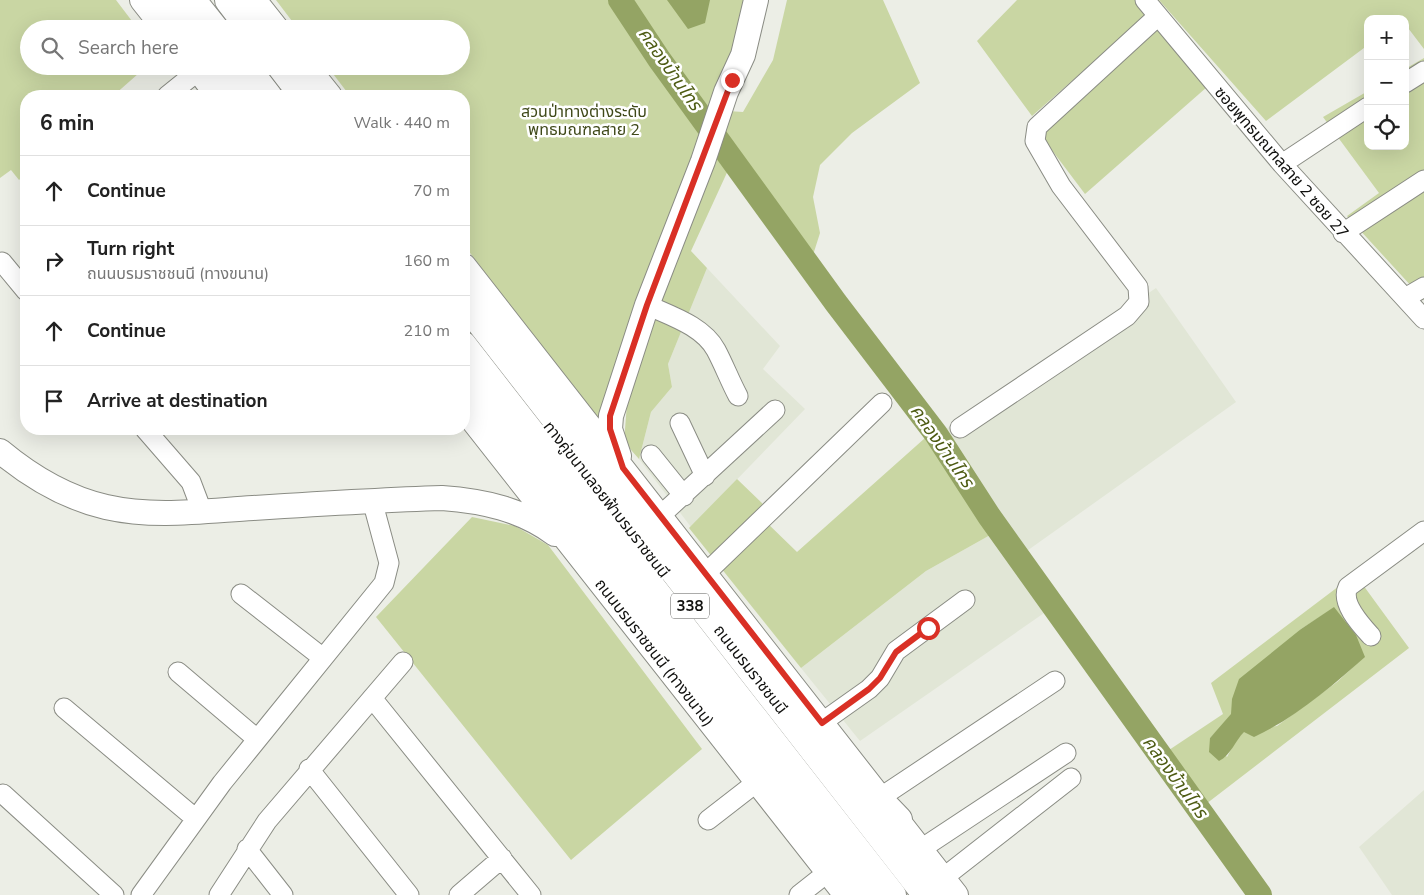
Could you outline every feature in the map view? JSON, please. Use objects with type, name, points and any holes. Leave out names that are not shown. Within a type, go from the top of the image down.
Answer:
[{"type":"highway","points":[[166,0],[181,20]]},
{"type":"highway","points":[[229,0],[244,20]]},
{"type":"highway","points":[[213,75],[233,90]]},
{"type":"highway","points":[[288,75],[299,90]]},
{"type":"highway","name":"ถนนบรมราชชนนี","points":[[470,309],[740,654],[942,890]]},
{"type":"highway","name":"338","points":[[470,388],[710,696],[869,895]]},
{"type":"highway","points":[[740,654],[898,820]]},
{"type":"highway","points":[[710,696],[724,723],[774,785],[818,850],[820,872]]},
{"type":"main road","points":[[142,0],[158,20]]},
{"type":"main road","points":[[194,0],[210,20]]},
{"type":"main road","points":[[216,0],[232,20]]},
{"type":"main road","points":[[254,0],[270,20]]},
{"type":"main road","points":[[623,468],[610,429],[610,416],[647,305],[703,161],[726,92],[743,56],[756,0]]},
{"type":"main road","points":[[208,75],[215,90]]},
{"type":"main road","points":[[254,75],[265,90]]},
{"type":"main road","points":[[275,75],[287,90]]},
{"type":"main road","points":[[313,75],[325,90]]},
{"type":"main road","name":"338","points":[[470,274],[921,849],[942,890]]},
{"type":"main road","name":"ทางคู่ขนานลอยฟ้าบรมราชชนนี","points":[[470,324],[915,895]]},
{"type":"main road","name":"ทางคู่ขนานลอยฟ้าบรมราชชนนี","points":[[470,352],[894,895]]},
{"type":"main road","name":"ถนนบรมราชชนนี (ทางขนาน)","points":[[470,417],[757,782],[820,872],[846,895]]},
{"type":"main road","points":[[0,451],[34,476],[61,490],[104,507],[147,513],[202,512],[372,500],[442,498],[490,504],[529,517],[571,545]]},
{"type":"street","name":"ซอยพุทธมณฑลสาย 2 ซอย 27","points":[[1145,0],[1282,164],[1343,233],[1424,319]]},
{"type":"street","points":[[960,428],[1127,316],[1139,302],[1138,287],[1061,186],[1035,141],[1037,127],[1158,16]]},
{"type":"street","points":[[1409,80],[1424,71]]},
{"type":"street","points":[[175,90],[195,75]]},
{"type":"street","points":[[1282,164],[1364,110]]},
{"type":"street","points":[[1343,233],[1424,180]]},
{"type":"street","points":[[0,263],[2,262],[20,284]]},
{"type":"street","points":[[1405,298],[1424,287]]},
{"type":"street","points":[[647,305],[689,324],[702,334],[715,349],[738,396]]},
{"type":"street","points":[[705,574],[882,403]]},
{"type":"street","points":[[660,516],[684,496],[774,410]]},
{"type":"street","points":[[680,424],[705,476]]},
{"type":"street","points":[[150,435],[190,482],[198,496],[202,512]]},
{"type":"street","points":[[651,455],[684,496]]},
{"type":"street","points":[[142,895],[196,819],[257,739],[384,583],[388,563],[372,500]]},
{"type":"street","points":[[1370,636],[1358,622],[1347,600],[1348,587],[1424,530]]},
{"type":"street","points":[[241,594],[323,658]]},
{"type":"street","points":[[822,723],[869,689],[880,678],[896,652],[965,600]]},
{"type":"street","points":[[219,895],[247,849],[309,769],[403,662]]},
{"type":"street","points":[[178,672],[257,739]]},
{"type":"street","points":[[881,797],[1055,681]]},
{"type":"street","points":[[372,698],[531,895]]},
{"type":"street","points":[[64,708],[196,819]]},
{"type":"street","points":[[921,849],[1066,753]]},
{"type":"street","points":[[309,769],[409,895]]},
{"type":"street","points":[[942,890],[1072,778]]},
{"type":"street","points":[[708,820],[757,782]]},
{"type":"street","points":[[3,794],[114,895]]},
{"type":"street","points":[[247,849],[283,895]]},
{"type":"street","points":[[459,895],[502,858]]},
{"type":"street","points":[[799,895],[820,872]]},
{"type":"shaded area","points":[[667,0],[710,0],[705,23],[688,29]]},
{"type":"shaded area","points":[[707,268],[780,346],[763,369],[805,409],[691,527],[639,459],[651,412],[672,387],[668,364]]},
{"type":"shaded area","points":[[1156,288],[1236,402],[1024,553],[946,429]]},
{"type":"shaded area","points":[[992,534],[1047,611],[860,741],[801,668],[926,571]]},
{"type":"shaded area","points":[[1334,607],[1356,635],[1365,657],[1326,690],[1284,721],[1254,737],[1244,732],[1230,752],[1219,761],[1209,752],[1210,738],[1231,714],[1232,699],[1239,679],[1301,629]]},
{"type":"shaded area","points":[[1424,790],[1424,895],[1392,895],[1359,847]]},
{"type":"green space","points":[[0,0],[116,0],[131,20],[20,20],[20,75],[137,75],[120,90],[20,90],[20,179],[11,170],[0,178]]},
{"type":"green space","name":"สวนป่าทางต่างระดับ พุทธมณฑลสาย 2","points":[[276,0],[747,0],[736,57],[600,423],[470,253],[470,90],[345,90],[334,75],[470,75],[470,20],[291,20]]},
{"type":"green space","points":[[787,0],[883,0],[920,83],[852,133],[820,165],[813,197],[820,233],[813,255],[721,132],[728,111],[743,112],[773,60]]},
{"type":"green space","points":[[1017,0],[1136,0],[1148,14],[1032,116],[977,41]]},
{"type":"green space","points":[[1159,0],[1424,0],[1424,49],[1409,29],[1409,15],[1364,15],[1364,48],[1266,121]]},
{"type":"green space","points":[[1157,25],[1207,87],[1085,194],[1045,141],[1044,128]]},
{"type":"green space","points":[[1424,58],[1424,300],[1347,216],[1379,193],[1323,117],[1364,93],[1364,150],[1409,150],[1409,67]]},
{"type":"green space","points":[[712,157],[730,166],[691,251],[707,268],[668,364],[672,387],[651,412],[639,459],[624,442],[628,391]]},
{"type":"green space","points":[[925,438],[992,534],[926,571],[801,668],[689,528],[737,479],[765,506],[758,514],[797,552]]},
{"type":"green space","points":[[472,517],[515,526],[548,545],[702,749],[571,860],[376,617]]},
{"type":"green space","points":[[1355,574],[1409,648],[1206,804],[1166,752],[1223,714],[1211,683]],"holes":[[[1334,608],[1364,657],[1337,682],[1277,726],[1244,731],[1235,742],[1227,757],[1210,738],[1222,726],[1301,629]]]},
{"type":"waterway","name":"คลองบ้านไทร","points":[[620,0],[659,59],[836,303],[936,434],[989,516],[1260,895]]},
{"type":"route","points":[[732,80],[647,305],[610,416],[610,429],[623,468],[822,723],[869,689],[880,678],[896,652],[928,628]]}]
